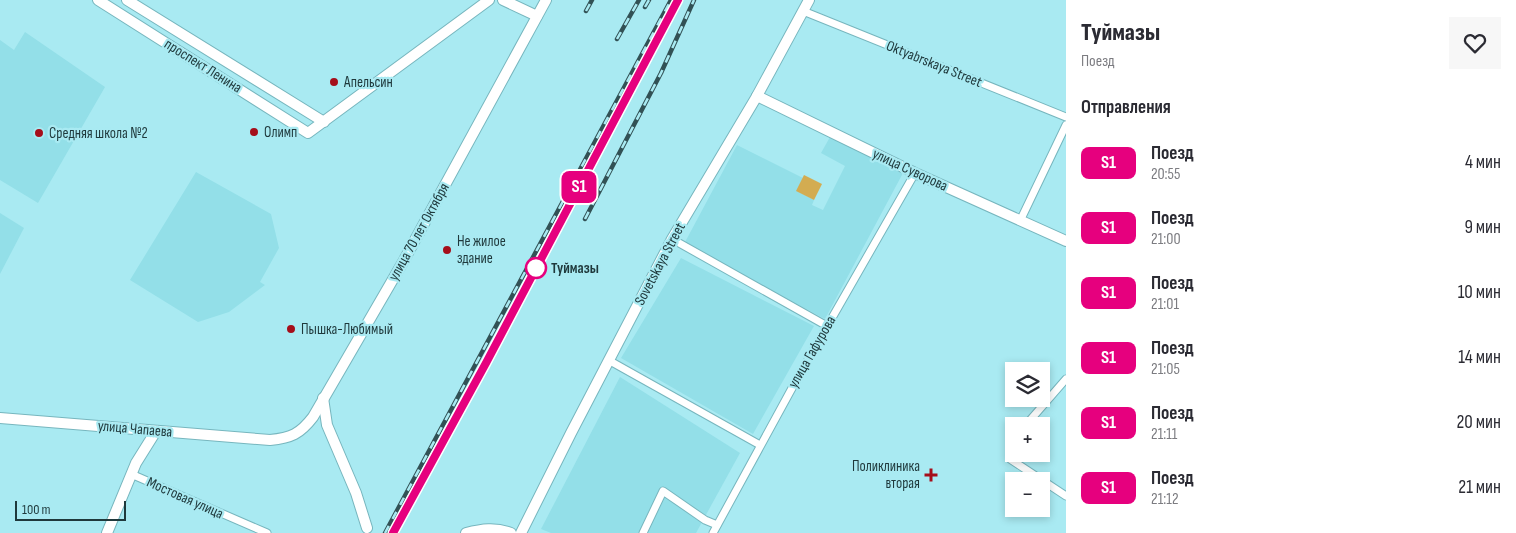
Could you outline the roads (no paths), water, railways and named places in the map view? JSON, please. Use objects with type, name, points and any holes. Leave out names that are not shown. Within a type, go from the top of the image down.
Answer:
[{"type":"street","name":"проспект Ленина","points":[[98,0],[308,133],[324,122],[127,0]]},
{"type":"street","points":[[324,122],[489,0]]},
{"type":"street","points":[[503,0],[538,16]]},
{"type":"street","name":"улица 70 лет Октября","points":[[270,440],[286,439],[299,432],[313,417],[403,262],[546,0]]},
{"type":"street","name":"Sovetskaya Street","points":[[521,533],[672,239],[756,96],[809,0]]},
{"type":"street","name":"Oktyabrskaya Street","points":[[803,11],[1066,117]]},
{"type":"street","name":"улица Суворова","points":[[756,96],[915,174],[1066,241]]},
{"type":"street","points":[[1020,221],[1066,124]]},
{"type":"street","name":"улица Гафурова","points":[[713,533],[760,445],[915,174]]},
{"type":"street","points":[[672,239],[827,326]]},
{"type":"street","points":[[610,361],[760,445]]},
{"type":"street","points":[[1033,417],[1066,380]]},
{"type":"street","points":[[323,398],[327,425],[356,493],[367,528]]},
{"type":"street","name":"улица Чапаева","points":[[0,418],[270,440]]},
{"type":"street","points":[[107,533],[136,463],[156,431]]},
{"type":"street","points":[[1013,462],[1066,496]]},
{"type":"street","name":"Мостовая улица","points":[[131,474],[267,533]]},
{"type":"street","points":[[642,533],[664,491],[705,520],[717,525]]},
{"type":"street","points":[[466,533],[488,528],[511,533]]},
{"type":"railway","points":[[586,11],[592,0]]},
{"type":"railway","points":[[617,39],[639,0]]},
{"type":"railway","points":[[645,7],[649,0]]},
{"type":"railway","points":[[385,533],[671,0]]},
{"type":"railway","points":[[585,219],[661,73],[694,0]]},
{"type":"railway","points":[[438,449],[595,157]]},
{"type":"train","name":"S1","points":[[393,533],[486,363],[678,0]]},
{"type":"place","name":"Апельсин","points":[[334,82]]},
{"type":"place","name":"Олимп","points":[[254,132]]},
{"type":"place","name":"Средняя школа №2","points":[[39,133]]},
{"type":"place","name":"Не жилое здание","points":[[447,250]]},
{"type":"place","name":"Туймазы","points":[[536,268]]},
{"type":"place","name":"Пышка-Любимый","points":[[291,329]]},
{"type":"place","name":"Поликлиника вторая","points":[[931,475]]}]
